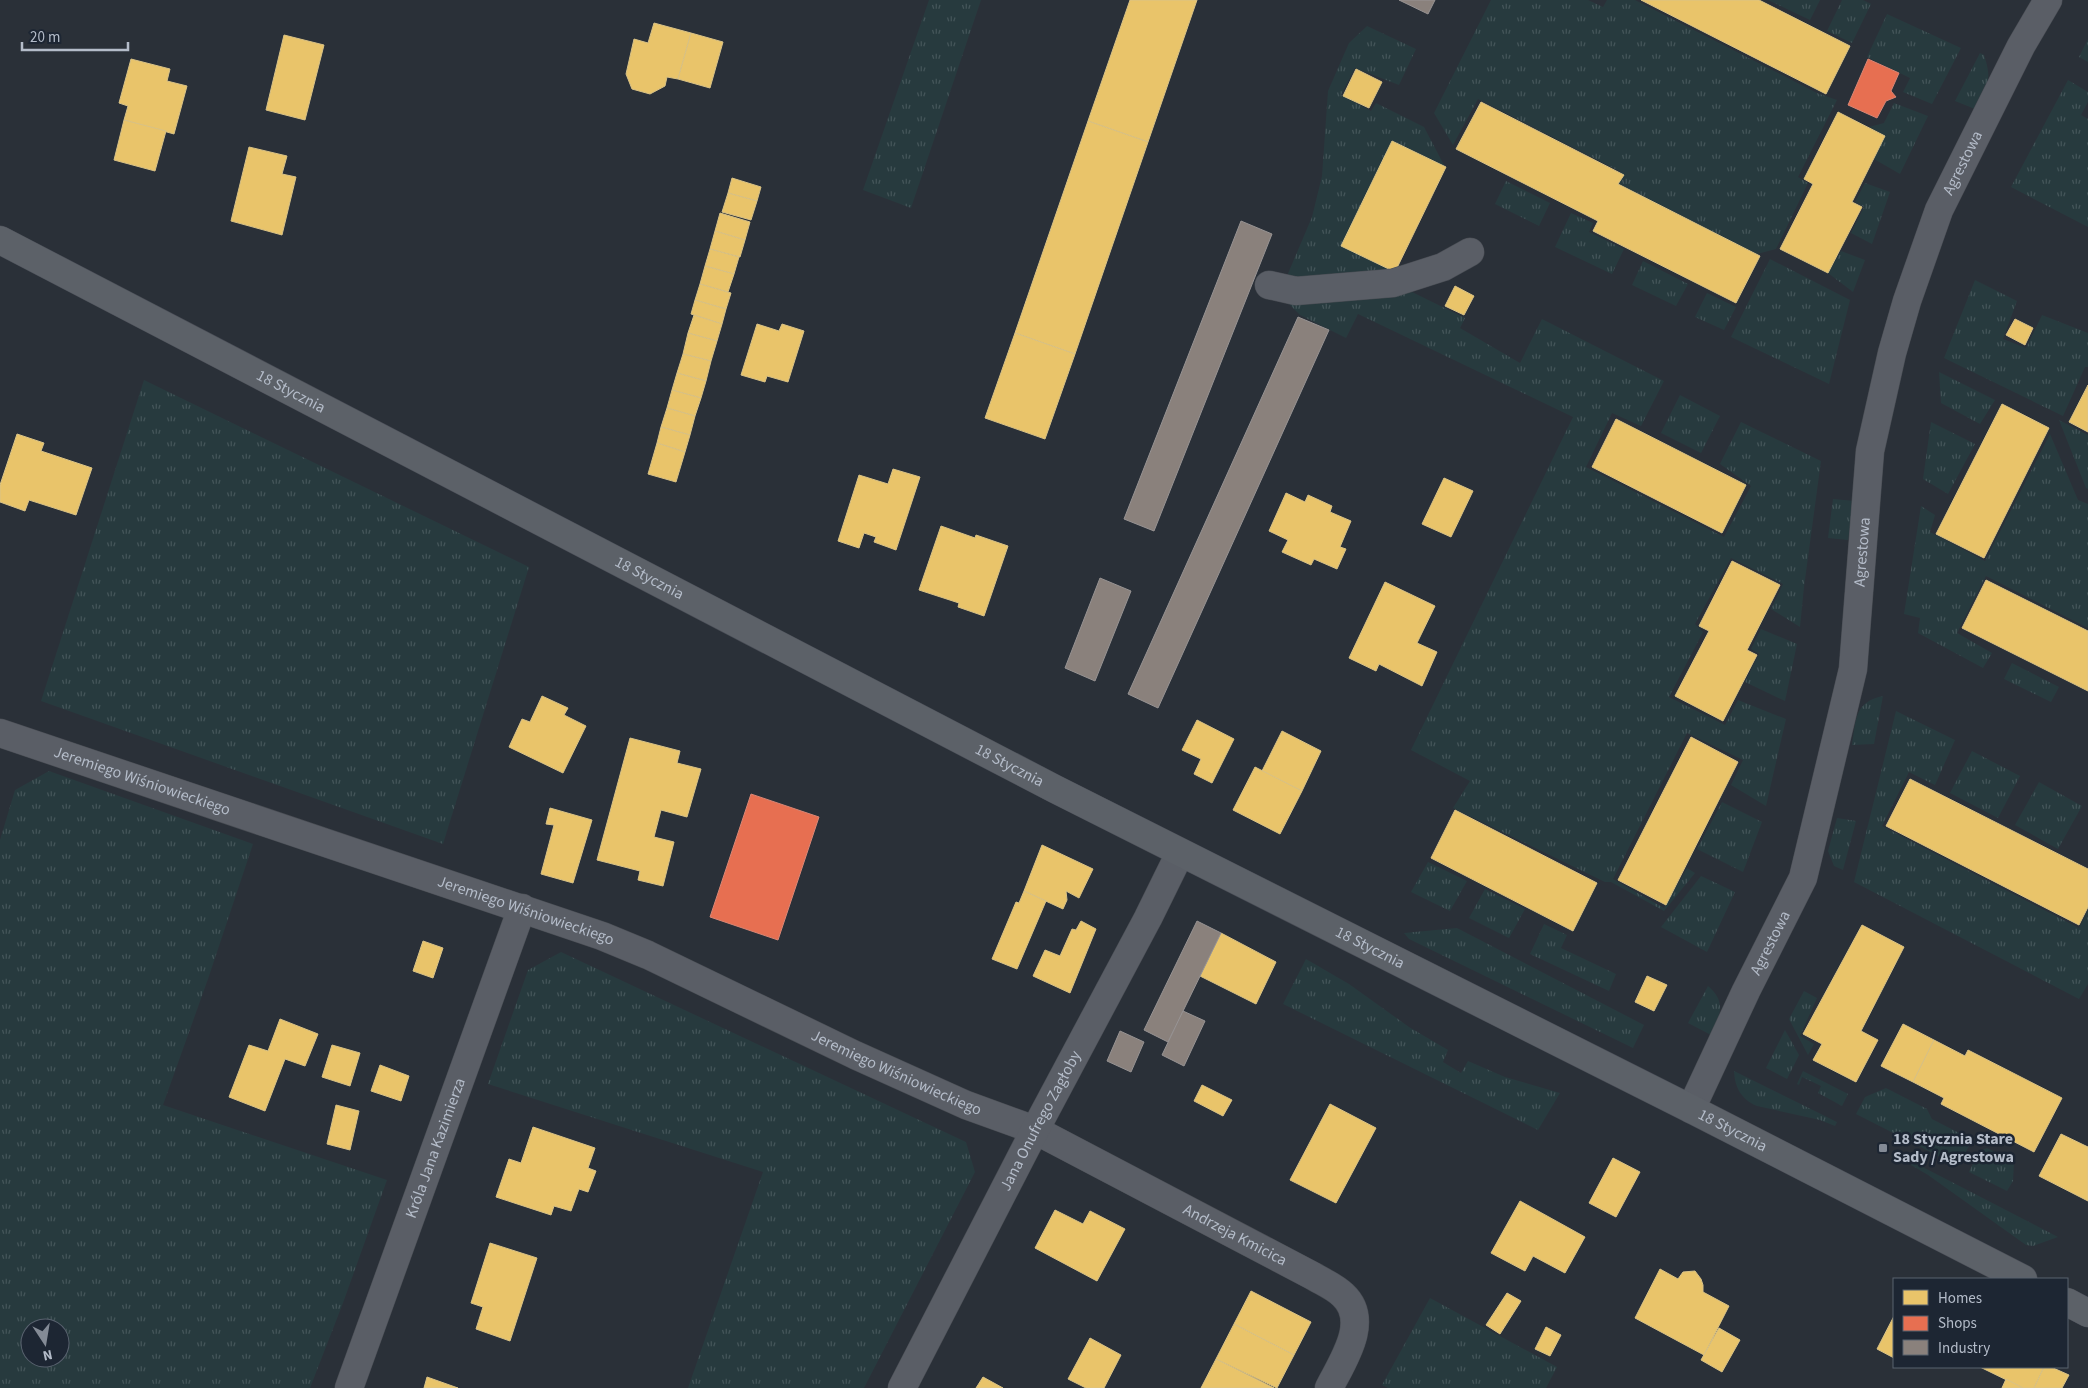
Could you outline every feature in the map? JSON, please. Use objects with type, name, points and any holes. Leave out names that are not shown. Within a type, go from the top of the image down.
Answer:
[{"type":"main road","name":"18 Stycznia","points":[[0,240],[1180,853],[1691,1109],[2021,1278]]},
{"type":"main road","points":[[2068,1303],[2088,1313]]},
{"type":"street","name":"Agrestowa","points":[[1691,1109],[1742,999],[1803,878],[1853,669],[1870,451],[1892,353],[1907,301],[1939,210],[2021,46],[2048,0]]},
{"type":"street","points":[[1269,285],[1296,291],[1394,283],[1442,267],[1470,252]]},
{"type":"street","name":"Jeremiego Wiśniowieckiego","points":[[1,737],[602,936],[648,955],[837,1047],[966,1106],[1035,1130]]},
{"type":"street","name":"Jana Onufrego Zagłoby","points":[[902,1388],[1035,1130],[1148,918],[1180,853]]},
{"type":"street","name":"Króla Jana Kazimierza","points":[[349,1388],[522,908]]},
{"type":"street","name":"Andrzeja Kmicica","points":[[1035,1130],[1313,1276],[1343,1295],[1351,1305],[1355,1320],[1353,1336],[1347,1353],[1329,1388]]},
{"type":"green space","points":[[929,0],[981,0],[911,208],[863,190]]},
{"type":"green space","points":[[1491,0],[1588,0],[1603,7],[1607,0],[1635,0],[1817,93],[1837,100],[1798,177],[1808,183],[1776,249],[1757,254],[1617,183],[1621,172],[1478,99],[1453,145],[1434,113]]},
{"type":"green space","points":[[1768,0],[1820,0],[1810,20]]},
{"type":"green space","points":[[1842,0],[1863,0],[1871,4],[1852,43],[1827,31]]},
{"type":"green space","points":[[1887,14],[1961,48],[1932,104],[1903,92],[1910,78],[1867,57]]},
{"type":"green space","points":[[1367,26],[1416,49],[1399,85],[1355,68],[1341,95],[1371,111],[1376,103],[1424,127],[1445,167],[1341,246],[1395,272],[1410,291],[1465,318],[1460,328],[1520,363],[1542,319],[1664,381],[1641,426],[1612,413],[1586,467],[1724,537],[1751,486],[1720,464],[1741,422],[1821,461],[1800,627],[1771,609],[1783,584],[1731,558],[1695,624],[1703,632],[1669,697],[1725,725],[1738,700],[1786,719],[1766,806],[1731,785],[1743,760],[1687,733],[1613,879],[1664,908],[1687,868],[1695,873],[1664,911],[1611,882],[1605,882],[1453,808],[1470,781],[1411,750],[1573,417],[1358,314],[1346,338],[1300,315],[1287,302],[1284,283],[1312,217],[1322,176],[1328,91],[1349,43]]},
{"type":"green space","points":[[2088,39],[2088,62],[2079,57]]},
{"type":"green space","points":[[1980,53],[1984,55],[1987,64],[1988,78],[1975,109],[1955,101]]},
{"type":"green space","points":[[2068,80],[2088,92],[2088,102],[2081,115],[2088,119],[2088,227],[2011,187]]},
{"type":"green space","points":[[1894,103],[1928,116],[1900,174],[1874,159],[1884,135],[1869,127],[1884,123]]},
{"type":"green space","points":[[1506,181],[1550,203],[1539,226],[1495,204]]},
{"type":"green space","points":[[1865,183],[1890,192],[1872,244],[1851,233],[1864,207],[1855,202]]},
{"type":"green space","points":[[1571,213],[1593,223],[1589,232],[1624,249],[1612,274],[1555,247]]},
{"type":"green space","points":[[1841,251],[1865,260],[1853,292],[1828,273]]},
{"type":"green space","points":[[1770,259],[1850,300],[1829,384],[1731,337]]},
{"type":"green space","points":[[1643,261],[1688,284],[1676,306],[1632,285]]},
{"type":"green space","points":[[1975,280],[2017,301],[2003,339],[2026,348],[2042,315],[2088,333],[2088,367],[2085,367],[2063,416],[1944,358]]},
{"type":"green space","points":[[1707,293],[1736,307],[1724,330],[1695,317]]},
{"type":"green space","points":[[1939,372],[1995,400],[1980,424],[1941,403]]},
{"type":"green space","points":[[144,380],[529,567],[443,844],[41,701]]},
{"type":"green space","points":[[1680,395],[1720,416],[1701,453],[1661,433]]},
{"type":"green space","points":[[2059,420],[2088,435],[2088,489],[2086,488]]},
{"type":"green space","points":[[1931,422],[1975,444],[1948,494],[1923,479]]},
{"type":"green space","points":[[2050,434],[2078,500],[2088,504],[2088,628],[1986,576],[1957,633],[1992,653],[1983,668],[1918,633],[1920,618],[1904,614],[1921,506],[1935,515],[1930,532],[1985,561]]},
{"type":"green space","points":[[1833,499],[1855,501],[1848,540],[1828,538]]},
{"type":"green space","points":[[1761,629],[1797,644],[1785,701],[1745,682],[1759,654],[1751,649]]},
{"type":"green space","points":[[2012,663],[2059,687],[2051,702],[2004,679]]},
{"type":"green space","points":[[1883,696],[1874,744],[1852,745],[1858,713],[1866,703]]},
{"type":"green space","points":[[1896,711],[1955,740],[1935,785],[1909,772],[1882,826],[2079,928],[2088,910],[2088,984],[2079,999],[1854,882]]},
{"type":"green space","points":[[1972,751],[2020,776],[1998,818],[1950,793]]},
{"type":"green space","points":[[49,771],[253,844],[163,1105],[387,1180],[310,1388],[0,1388],[0,840],[15,790]]},
{"type":"green space","points":[[2039,782],[2082,806],[2058,849],[2015,825]]},
{"type":"green space","points":[[1722,802],[1762,822],[1743,872],[1697,849]]},
{"type":"green space","points":[[1837,818],[1856,821],[1843,870],[1834,866],[1828,851]]},
{"type":"green space","points":[[1428,862],[1467,881],[1450,911],[1411,892]]},
{"type":"green space","points":[[1701,876],[1735,892],[1707,952],[1661,927]]},
{"type":"green space","points":[[1485,889],[1525,909],[1509,938],[1469,918]]},
{"type":"green space","points":[[1544,924],[1567,935],[1561,948],[1616,974],[1609,991],[1530,954]]},
{"type":"green space","points":[[1457,928],[1644,1025],[1633,1048],[1409,939],[1404,933]]},
{"type":"green space","points":[[561,952],[966,1142],[975,1172],[864,1388],[688,1388],[763,1172],[488,1084],[528,970]]},
{"type":"green space","points":[[1306,959],[1349,984],[1409,1027],[1448,1050],[1443,1062],[1461,1073],[1468,1061],[1505,1077],[1560,1093],[1538,1130],[1283,1004]]},
{"type":"green space","points":[[1708,986],[1718,998],[1720,1004],[1717,1022],[1711,1035],[1688,1023]]},
{"type":"green space","points":[[1804,991],[1817,998],[1800,1036],[1814,1044],[1808,1055],[1789,1019]]},
{"type":"green space","points":[[1785,1030],[1799,1055],[1787,1079],[1766,1068]]},
{"type":"green space","points":[[1734,1071],[1837,1122],[1835,1126],[1820,1120],[1751,1103],[1737,1088]]},
{"type":"green space","points":[[1803,1071],[1848,1094],[1842,1106],[1818,1093],[1821,1086],[1802,1077],[1799,1085],[1797,1084]]},
{"type":"green space","points":[[1886,1088],[1927,1109],[1932,1119],[1965,1136],[1969,1146],[1958,1166],[1856,1114],[1865,1097]]},
{"type":"green space","points":[[1987,1148],[2014,1162],[2013,1181],[2007,1191],[1969,1172],[1979,1151]]},
{"type":"green space","points":[[1913,1162],[2058,1237],[2033,1246],[2026,1245],[1911,1165]]},
{"type":"green space","points":[[1430,1298],[1557,1367],[1546,1388],[1388,1388],[1382,1385]]},
{"type":"building: Homes","points":[[1130,0],[1197,0],[1148,142],[1088,121]]},
{"type":"building: Homes","points":[[1641,0],[1759,0],[1850,46],[1826,94]]},
{"type":"building: Homes","points":[[654,23],[691,33],[678,79],[667,77],[665,86],[650,94],[632,89],[626,74],[634,39],[648,43]]},
{"type":"building: Homes","points":[[691,33],[723,42],[710,88],[678,79]]},
{"type":"building: Homes","points":[[284,35],[324,45],[305,120],[266,110]]},
{"type":"building: Homes","points":[[131,59],[170,69],[167,81],[187,86],[174,134],[124,120],[128,106],[119,103]]},
{"type":"building: Homes","points":[[1356,69],[1382,82],[1369,108],[1343,96]]},
{"type":"building: Homes","points":[[1481,102],[1624,175],[1618,184],[1760,256],[1736,303],[1593,231],[1598,221],[1456,149]]},
{"type":"building: Homes","points":[[1838,112],[1885,136],[1852,202],[1862,207],[1828,273],[1780,249],[1813,184],[1804,179]]},
{"type":"building: Homes","points":[[124,120],[166,131],[155,171],[114,160]]},
{"type":"building: Homes","points":[[1088,121],[1148,142],[1075,354],[1015,333]]},
{"type":"building: Homes","points":[[1392,141],[1446,167],[1395,272],[1341,246]]},
{"type":"building: Homes","points":[[249,147],[287,156],[282,174],[296,177],[282,235],[231,221]]},
{"type":"building: Homes","points":[[732,178],[761,187],[757,201],[728,193]]},
{"type":"building: Homes","points":[[728,193],[757,201],[751,220],[722,212]]},
{"type":"building: Homes","points":[[720,213],[750,222],[745,240],[715,231]]},
{"type":"building: Homes","points":[[715,231],[745,240],[740,257],[710,249]]},
{"type":"building: Homes","points":[[710,249],[739,257],[734,274],[705,266]]},
{"type":"building: Homes","points":[[705,266],[734,274],[728,292],[700,284]]},
{"type":"building: Homes","points":[[700,284],[731,293],[726,309],[695,300]]},
{"type":"building: Homes","points":[[1455,286],[1474,296],[1464,315],[1445,306]]},
{"type":"building: Homes","points":[[695,300],[726,309],[722,324],[691,314]]},
{"type":"building: Homes","points":[[694,315],[722,324],[717,341],[688,333]]},
{"type":"building: Homes","points":[[2015,319],[2033,328],[2025,345],[2006,335]]},
{"type":"building: Homes","points":[[757,324],[779,331],[782,324],[804,331],[788,382],[767,376],[765,382],[741,375]]},
{"type":"building: Homes","points":[[688,333],[717,341],[711,361],[683,354]]},
{"type":"building: Homes","points":[[1015,333],[1075,354],[1045,439],[985,418]]},
{"type":"building: Homes","points":[[683,354],[711,361],[706,381],[677,373]]},
{"type":"building: Homes","points":[[677,373],[706,381],[701,398],[672,390]]},
{"type":"building: Homes","points":[[2088,385],[2088,432],[2069,422]]},
{"type":"building: Homes","points":[[672,390],[701,398],[695,416],[667,408]]},
{"type":"building: Homes","points":[[2002,404],[2049,428],[1984,558],[1936,534]]},
{"type":"building: Homes","points":[[667,408],[695,416],[690,435],[661,427]]},
{"type":"building: Homes","points":[[1616,419],[1746,485],[1722,533],[1592,467]]},
{"type":"building: Homes","points":[[661,427],[690,435],[685,452],[657,443]]},
{"type":"building: Homes","points":[[17,434],[44,443],[41,451],[92,468],[76,515],[29,500],[25,511],[0,502],[0,485]]},
{"type":"building: Homes","points":[[657,443],[685,452],[676,482],[648,474]]},
{"type":"building: Homes","points":[[893,469],[920,477],[896,550],[874,542],[876,537],[864,533],[859,548],[838,541],[859,475],[888,484]]},
{"type":"building: Homes","points":[[1444,478],[1473,491],[1451,537],[1422,524]]},
{"type":"building: Homes","points":[[1286,493],[1305,502],[1308,495],[1332,506],[1330,512],[1351,521],[1340,547],[1346,549],[1337,569],[1314,559],[1311,565],[1282,552],[1288,540],[1269,531]]},
{"type":"building: Homes","points":[[941,526],[975,538],[976,535],[1008,546],[984,616],[958,607],[959,603],[919,590]]},
{"type":"building: Homes","points":[[1732,561],[1780,585],[1747,650],[1757,655],[1723,721],[1675,696],[1709,631],[1699,626]]},
{"type":"building: Homes","points":[[1986,580],[2088,631],[2088,691],[1962,628]]},
{"type":"building: Homes","points":[[1385,582],[1435,606],[1417,643],[1437,652],[1422,686],[1379,664],[1376,671],[1349,658]]},
{"type":"building: Homes","points":[[542,696],[568,708],[564,715],[586,726],[563,773],[509,747],[522,719],[530,722]]},
{"type":"building: Homes","points":[[1197,720],[1234,739],[1212,783],[1194,774],[1201,759],[1182,750]]},
{"type":"building: Homes","points":[[1282,731],[1321,751],[1302,791],[1262,771]]},
{"type":"building: Homes","points":[[1691,737],[1738,762],[1666,905],[1618,880]]},
{"type":"building: Homes","points":[[630,738],[680,751],[677,763],[701,769],[687,817],[661,810],[654,837],[674,842],[663,886],[638,880],[640,871],[597,860]]},
{"type":"building: Homes","points":[[1255,767],[1302,791],[1280,834],[1233,810]]},
{"type":"building: Homes","points":[[1910,779],[2088,869],[2088,907],[2079,925],[1886,826]]},
{"type":"building: Homes","points":[[550,808],[592,820],[573,883],[541,874],[554,825],[546,824]]},
{"type":"building: Homes","points":[[1455,810],[1597,883],[1573,931],[1431,858]]},
{"type":"building: Homes","points":[[1042,845],[1093,869],[1079,898],[1066,891],[1067,900],[1063,909],[1024,891]]},
{"type":"building: Homes","points":[[1024,891],[1046,901],[1017,969],[992,959],[1016,902],[1019,903]]},
{"type":"building: Homes","points":[[1081,921],[1096,929],[1070,993],[1033,976],[1045,950],[1060,956],[1072,929],[1076,930]]},
{"type":"building: Homes","points":[[1862,925],[1904,947],[1861,1031],[1878,1040],[1856,1082],[1813,1060],[1822,1044],[1803,1034]]},
{"type":"building: Homes","points":[[1221,933],[1276,962],[1256,1004],[1200,976]]},
{"type":"building: Homes","points":[[423,941],[443,948],[433,978],[413,971]]},
{"type":"building: Homes","points":[[1647,976],[1667,985],[1654,1011],[1635,1002]]},
{"type":"building: Homes","points":[[280,1019],[318,1034],[305,1066],[285,1059],[265,1111],[229,1097],[249,1045],[268,1051]]},
{"type":"building: Homes","points":[[1903,1024],[1934,1040],[1913,1082],[1881,1066]]},
{"type":"building: Homes","points":[[1934,1040],[1965,1056],[1968,1050],[2062,1098],[2034,1152],[1941,1104],[1944,1098],[1913,1082]]},
{"type":"building: Homes","points":[[332,1045],[360,1053],[350,1086],[322,1077]]},
{"type":"building: Homes","points":[[380,1065],[409,1076],[401,1101],[371,1091]]},
{"type":"building: Homes","points":[[1202,1085],[1232,1100],[1223,1116],[1194,1101]]},
{"type":"building: Homes","points":[[1330,1104],[1376,1128],[1336,1203],[1290,1180]]},
{"type":"building: Homes","points":[[336,1105],[359,1111],[350,1150],[327,1144]]},
{"type":"building: Homes","points":[[533,1127],[595,1148],[588,1168],[596,1171],[588,1192],[579,1189],[571,1211],[554,1206],[551,1215],[496,1197],[509,1159],[521,1163]]},
{"type":"building: Homes","points":[[2061,1134],[2088,1147],[2088,1201],[2039,1176]]},
{"type":"building: Homes","points":[[1613,1158],[1640,1172],[1616,1217],[1589,1203]]},
{"type":"building: Homes","points":[[1520,1201],[1585,1237],[1565,1273],[1533,1256],[1525,1271],[1491,1253]]},
{"type":"building: Homes","points":[[1055,1210],[1083,1224],[1090,1211],[1125,1229],[1097,1281],[1035,1248]]},
{"type":"building: Homes","points":[[490,1243],[537,1258],[510,1341],[476,1329],[483,1307],[471,1303]]},
{"type":"building: Homes","points":[[1660,1269],[1678,1279],[1683,1272],[1695,1271],[1701,1279],[1703,1292],[1729,1306],[1704,1355],[1635,1318]]},
{"type":"building: Homes","points":[[1251,1291],[1311,1322],[1294,1355],[1234,1324]]},
{"type":"building: Homes","points":[[1507,1293],[1521,1301],[1500,1334],[1486,1325]]},
{"type":"building: Homes","points":[[1893,1318],[1893,1357],[1877,1349]]},
{"type":"building: Homes","points":[[1234,1324],[1294,1355],[1277,1388],[1216,1359]]},
{"type":"building: Homes","points":[[1546,1327],[1561,1335],[1550,1356],[1535,1349]]},
{"type":"building: Homes","points":[[1719,1328],[1740,1340],[1722,1372],[1701,1360]]},
{"type":"building: Homes","points":[[1090,1338],[1121,1355],[1104,1388],[1086,1388],[1068,1379]]},
{"type":"building: Homes","points":[[1216,1359],[1274,1388],[1201,1388]]},
{"type":"building: Homes","points":[[1982,1368],[2044,1368],[2034,1388],[2023,1388]]},
{"type":"building: Homes","points":[[2044,1368],[2053,1368],[2069,1375],[2062,1388],[2034,1388]]},
{"type":"building: Homes","points":[[427,1377],[458,1388],[424,1388]]},
{"type":"building: Homes","points":[[983,1377],[1003,1388],[976,1388]]},
{"type":"building: Homes","points":[[2006,1379],[2023,1388],[2002,1388]]},
{"type":"building: Shops","points":[[1868,59],[1899,73],[1891,91],[1896,97],[1886,101],[1877,118],[1848,105]]},
{"type":"building: Shops","points":[[751,794],[819,817],[778,940],[710,917]]},
{"type":"building: Industry","points":[[1399,0],[1435,0],[1428,14]]},
{"type":"building: Industry","points":[[1241,221],[1272,234],[1154,531],[1124,519]]},
{"type":"building: Industry","points":[[1298,317],[1329,330],[1158,708],[1128,694]]},
{"type":"building: Industry","points":[[1100,578],[1131,591],[1095,681],[1065,668]]},
{"type":"building: Industry","points":[[1197,921],[1221,933],[1168,1042],[1144,1030]]},
{"type":"building: Industry","points":[[1183,1011],[1205,1021],[1184,1066],[1162,1055]]},
{"type":"building: Industry","points":[[1120,1031],[1144,1042],[1131,1072],[1107,1061]]},
{"type":"place","name":"18 Stycznia Stare Sady / Agrestowa","points":[[1883,1148]]}]
